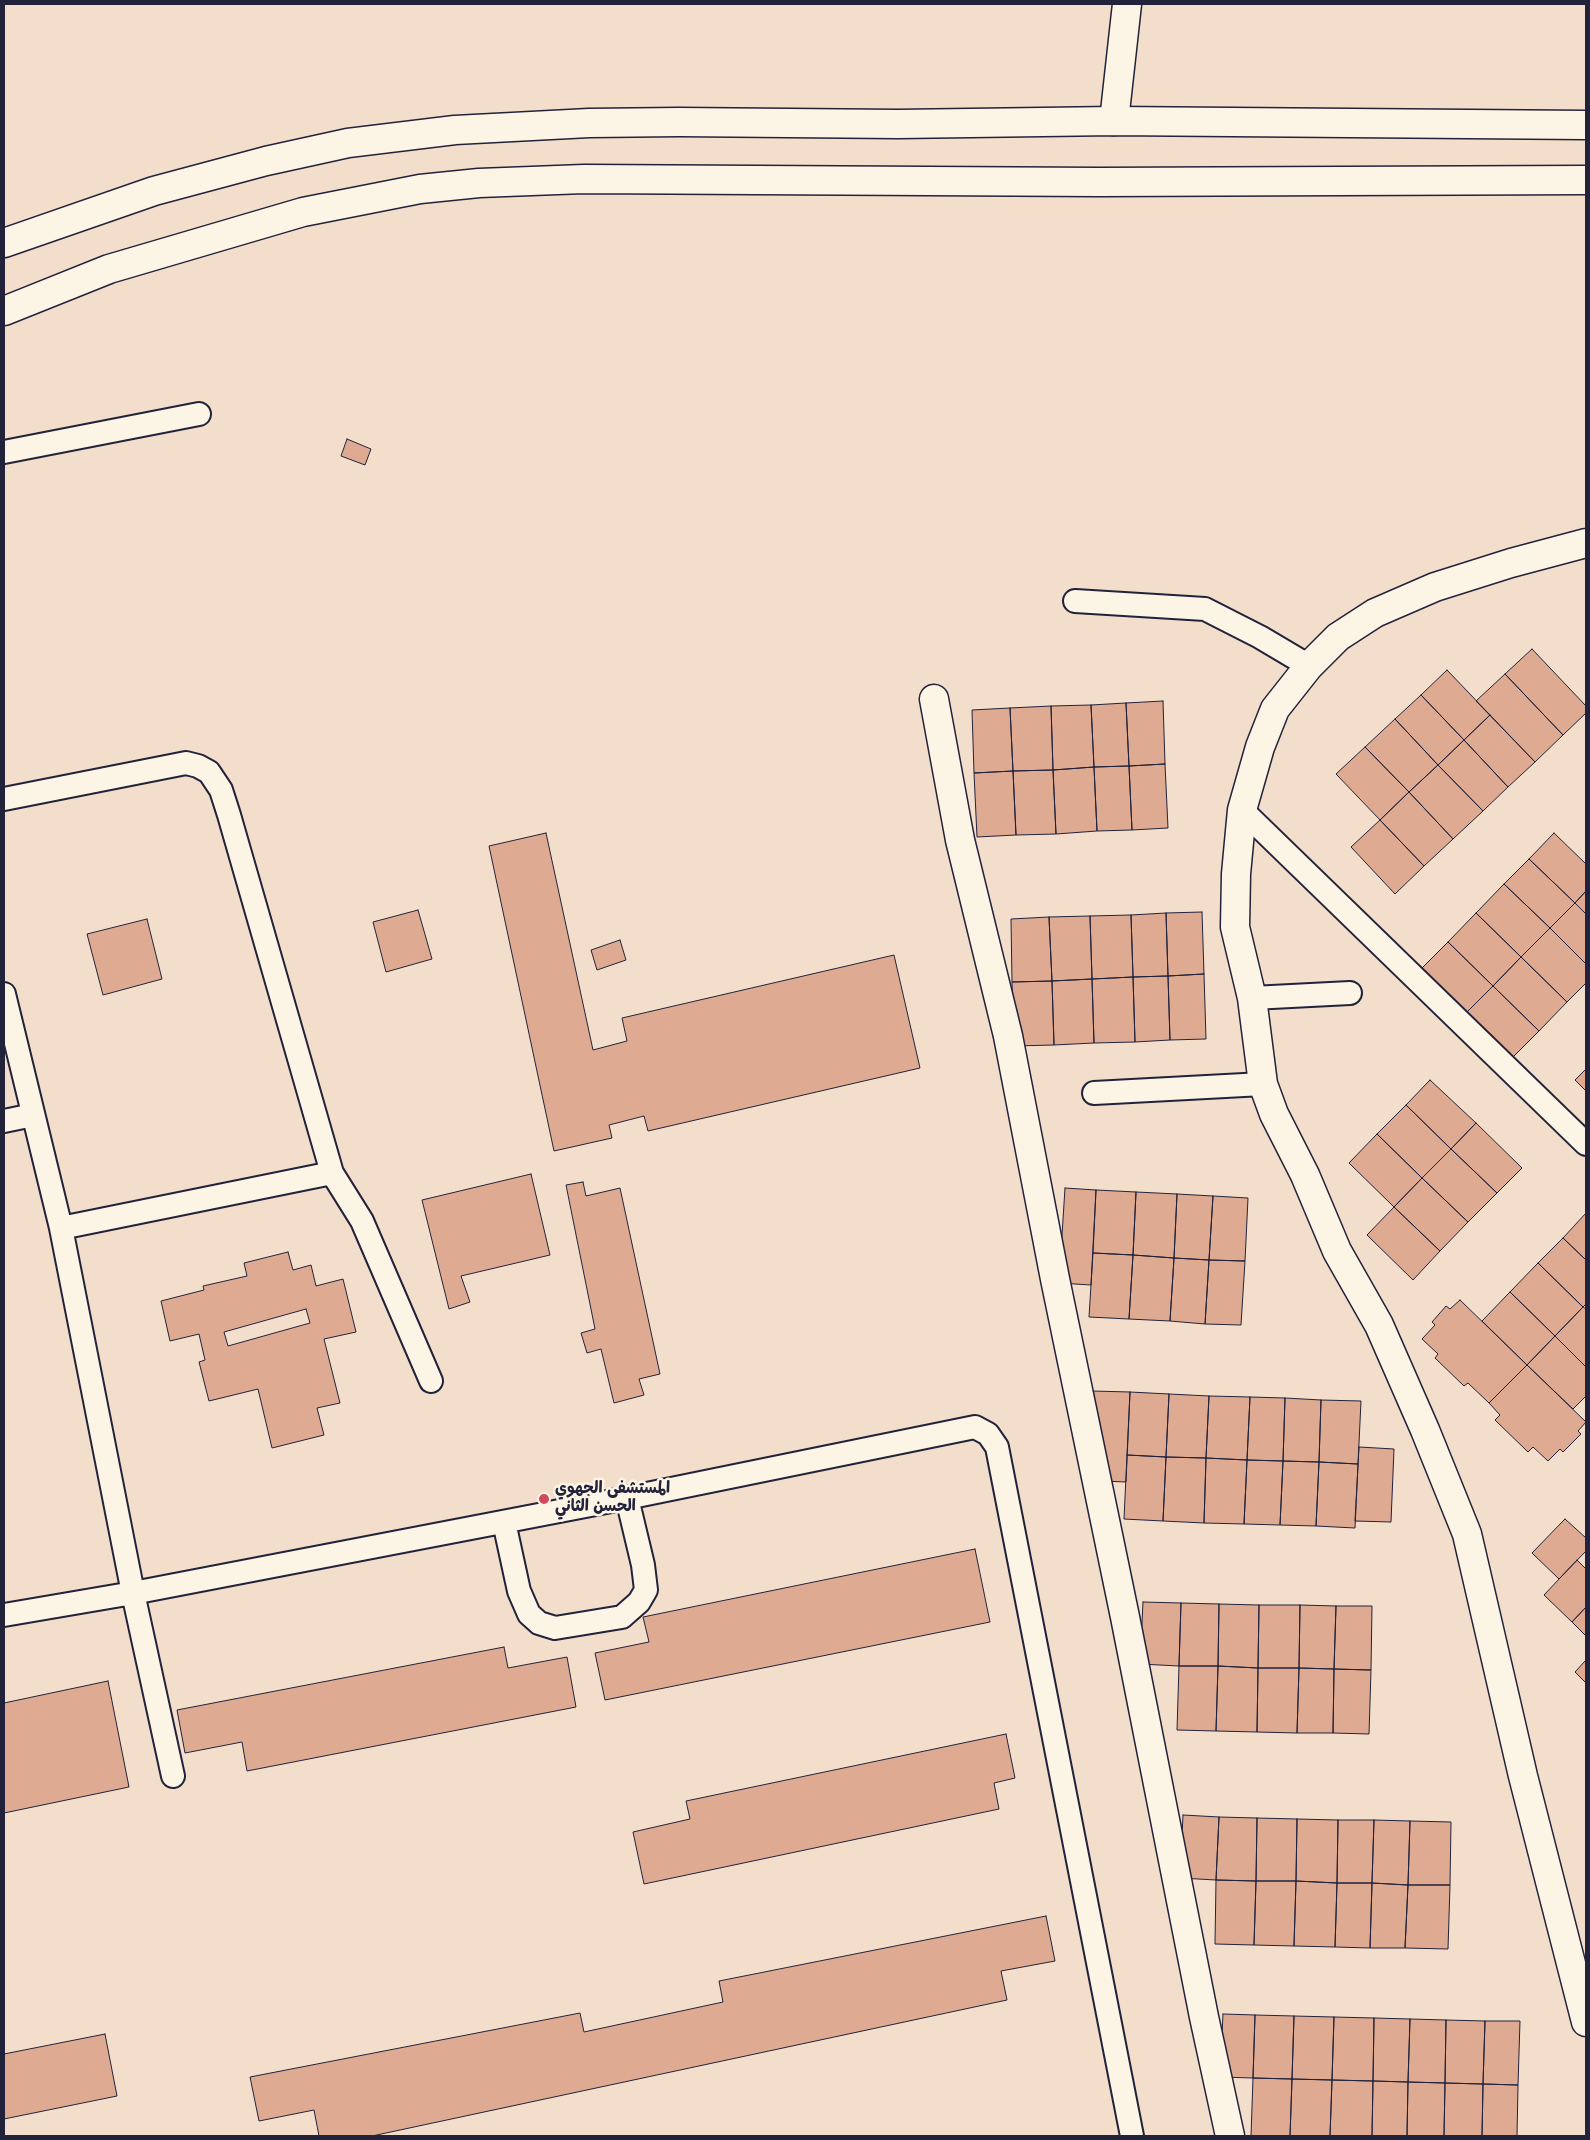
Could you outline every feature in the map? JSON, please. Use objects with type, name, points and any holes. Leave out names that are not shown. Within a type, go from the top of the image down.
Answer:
[{"type":"main road","points":[[1114,121],[1127,4]]},
{"type":"main road","points":[[4,244],[154,190],[266,160],[348,143],[455,130],[589,122],[898,124],[1114,121],[1586,125]]},
{"type":"main road","points":[[4,311],[109,269],[303,212],[420,189],[479,183],[584,179],[1099,182],[1586,180]]},
{"type":"main road","points":[[1586,543],[1511,563],[1435,587],[1375,613],[1338,637],[1309,666],[1275,709],[1260,747],[1242,810],[1236,874],[1235,927],[1252,998],[1263,1084],[1274,1114],[1305,1175],[1337,1251],[1379,1325],[1425,1430],[1467,1534],[1523,1776],[1586,2022]]},
{"type":"main road","points":[[934,699],[960,840],[1008,1036],[1054,1279],[1125,1617],[1204,2017],[1230,2136]]},
{"type":"lane","points":[[4,452],[199,414]]},
{"type":"lane","points":[[1075,601],[1205,609],[1260,637],[1309,666]]},
{"type":"lane","points":[[4,798],[186,763],[198,766],[209,772],[221,790],[229,815],[332,1174],[362,1221],[431,1381]]},
{"type":"lane","points":[[1242,810],[1586,1144]]},
{"type":"lane","points":[[1252,998],[1350,993]]},
{"type":"lane","points":[[4,994],[61,1228],[133,1593],[173,1776]]},
{"type":"lane","points":[[1094,1093],[1263,1084]]},
{"type":"lane","points":[[4,1121],[33,1115]]},
{"type":"lane","points":[[61,1228],[332,1174]]},
{"type":"lane","points":[[4,1614],[133,1593],[504,1522],[975,1427],[988,1434],[997,1447],[1132,2136]]},
{"type":"lane","points":[[504,1522],[523,1605],[534,1618],[555,1628],[622,1617],[639,1602],[646,1590],[643,1566],[627,1498]]},
{"type":"building","points":[[347,439],[371,449],[365,465],[341,456]]},
{"type":"building","points":[[1532,649],[1586,706],[1586,713],[1563,735],[1505,674]]},
{"type":"building","points":[[1447,670],[1490,715],[1464,740],[1421,695]]},
{"type":"building","points":[[1505,674],[1563,735],[1535,762],[1476,701]]},
{"type":"building","points":[[1421,695],[1464,740],[1438,765],[1395,719]]},
{"type":"building","points":[[1163,701],[1165,764],[1129,766],[1126,703]]},
{"type":"building","points":[[1126,703],[1129,766],[1094,767],[1091,705]]},
{"type":"building","points":[[1091,705],[1094,767],[1053,770],[1051,706]]},
{"type":"building","points":[[1051,706],[1053,770],[1013,771],[1010,708]]},
{"type":"building","points":[[1010,708],[1013,771],[974,773],[972,710]]},
{"type":"building","points":[[1490,715],[1535,762],[1508,787],[1464,740]]},
{"type":"building","points":[[1395,719],[1438,765],[1409,792],[1365,747]]},
{"type":"building","points":[[1464,740],[1508,787],[1483,811],[1438,765]]},
{"type":"building","points":[[1365,747],[1409,792],[1380,820],[1336,774]]},
{"type":"building","points":[[1165,764],[1168,828],[1132,830],[1129,766]]},
{"type":"building","points":[[1438,765],[1483,811],[1453,839],[1409,792]]},
{"type":"building","points":[[1129,766],[1132,830],[1097,831],[1094,767]]},
{"type":"building","points":[[1094,767],[1097,831],[1056,834],[1053,770]]},
{"type":"building","points":[[1053,770],[1056,834],[1016,835],[1013,771]]},
{"type":"building","points":[[1013,771],[1016,835],[977,837],[974,773]]},
{"type":"building","points":[[1409,792],[1453,839],[1424,866],[1380,820]]},
{"type":"building","points":[[1380,820],[1424,866],[1395,894],[1351,847]]},
{"type":"building","points":[[546,833],[593,1050],[627,1041],[622,1018],[894,955],[920,1068],[648,1131],[644,1116],[609,1125],[612,1138],[554,1151],[489,846]]},
{"type":"building","points":[[1554,833],[1586,864],[1586,891],[1575,903],[1529,859]]},
{"type":"building","points":[[1529,859],[1575,903],[1550,928],[1504,884]]},
{"type":"building","points":[[1504,884],[1550,928],[1521,957],[1476,913]]},
{"type":"building","points":[[1586,891],[1586,914],[1575,903]]},
{"type":"building","points":[[1575,903],[1586,914],[1586,964],[1550,928]]},
{"type":"building","points":[[418,910],[432,959],[386,972],[373,922]]},
{"type":"building","points":[[1202,912],[1204,974],[1168,976],[1166,913]]},
{"type":"building","points":[[1166,913],[1168,976],[1133,977],[1131,915]]},
{"type":"building","points":[[1476,913],[1521,957],[1493,986],[1448,942]]},
{"type":"building","points":[[1131,915],[1133,977],[1092,979],[1090,916]]},
{"type":"building","points":[[1090,916],[1092,979],[1052,981],[1049,917]]},
{"type":"building","points":[[1049,917],[1052,981],[1012,982],[1011,919]]},
{"type":"building","points":[[147,919],[162,979],[103,995],[87,934]]},
{"type":"building","points":[[1550,928],[1586,964],[1586,983],[1567,1002],[1521,957]]},
{"type":"building","points":[[620,940],[626,960],[597,970],[591,950]]},
{"type":"building","points":[[1448,942],[1493,986],[1465,1014],[1421,969]]},
{"type":"building","points":[[1521,957],[1567,1002],[1539,1031],[1493,986]]},
{"type":"building","points":[[1204,974],[1206,1039],[1170,1040],[1168,976]]},
{"type":"building","points":[[1168,976],[1170,1040],[1135,1042],[1133,977]]},
{"type":"building","points":[[1133,977],[1135,1042],[1094,1043],[1092,979]]},
{"type":"building","points":[[1092,979],[1094,1043],[1054,1045],[1052,981]]},
{"type":"building","points":[[1052,981],[1054,1045],[1014,1046],[1012,982]]},
{"type":"building","points":[[1493,986],[1539,1031],[1511,1059],[1465,1014]]},
{"type":"building","points":[[1586,1069],[1586,1091],[1575,1080]]},
{"type":"building","points":[[1430,1080],[1476,1123],[1451,1149],[1406,1105]]},
{"type":"building","points":[[1406,1105],[1451,1149],[1422,1178],[1377,1134]]},
{"type":"building","points":[[1476,1123],[1522,1168],[1497,1193],[1451,1149]]},
{"type":"building","points":[[1377,1134],[1422,1178],[1394,1207],[1349,1163]]},
{"type":"building","points":[[1451,1149],[1497,1193],[1468,1222],[1422,1178]]},
{"type":"building","points":[[531,1174],[550,1255],[461,1276],[470,1302],[449,1309],[422,1200]]},
{"type":"building","points":[[1422,1178],[1468,1222],[1440,1251],[1394,1207]]},
{"type":"building","points":[[583,1182],[586,1196],[620,1188],[660,1374],[639,1379],[644,1395],[614,1403],[601,1349],[587,1353],[581,1333],[595,1329],[566,1185]]},
{"type":"building","points":[[1065,1188],[1096,1190],[1091,1285],[1059,1283]]},
{"type":"building","points":[[1096,1190],[1136,1192],[1133,1255],[1093,1253]]},
{"type":"building","points":[[1136,1192],[1177,1194],[1174,1258],[1133,1255]]},
{"type":"building","points":[[1177,1194],[1213,1196],[1209,1260],[1174,1258]]},
{"type":"building","points":[[1213,1196],[1248,1198],[1245,1261],[1209,1260]]},
{"type":"building","points":[[1394,1207],[1440,1251],[1413,1280],[1367,1235]]},
{"type":"building","points":[[1586,1213],[1586,1260],[1563,1238]]},
{"type":"building","points":[[1563,1238],[1586,1260],[1586,1304],[1583,1307],[1538,1263]]},
{"type":"building","points":[[288,1252],[293,1270],[311,1265],[316,1286],[343,1279],[356,1332],[324,1339],[340,1403],[317,1408],[324,1435],[272,1448],[258,1389],[209,1401],[199,1362],[205,1360],[199,1334],[170,1341],[161,1301],[204,1290],[203,1286],[247,1276],[244,1263]],"holes":[[[306,1309],[310,1323],[228,1346],[224,1332]]]},
{"type":"building","points":[[1093,1253],[1133,1255],[1129,1319],[1089,1317]]},
{"type":"building","points":[[1133,1255],[1174,1258],[1170,1321],[1129,1319]]},
{"type":"building","points":[[1174,1258],[1209,1260],[1205,1324],[1170,1321]]},
{"type":"building","points":[[1209,1260],[1245,1261],[1241,1325],[1205,1324]]},
{"type":"building","points":[[1538,1263],[1583,1307],[1555,1336],[1510,1292]]},
{"type":"building","points":[[1510,1292],[1555,1336],[1527,1365],[1482,1321]]},
{"type":"building","points":[[1460,1300],[1527,1365],[1489,1403],[1468,1383],[1464,1386],[1435,1358],[1438,1354],[1422,1339],[1435,1325],[1432,1322],[1446,1306],[1450,1309]]},
{"type":"building","points":[[1583,1307],[1586,1309],[1586,1367],[1555,1336]]},
{"type":"building","points":[[1555,1336],[1586,1367],[1586,1396],[1573,1409],[1527,1365]]},
{"type":"building","points":[[1527,1365],[1586,1422],[1578,1431],[1581,1434],[1563,1452],[1560,1449],[1548,1461],[1533,1447],[1528,1452],[1495,1420],[1500,1415],[1489,1403]]},
{"type":"building","points":[[1092,1391],[1130,1392],[1126,1482],[1101,1481],[1091,1439]]},
{"type":"building","points":[[1130,1392],[1169,1394],[1166,1457],[1127,1455]]},
{"type":"building","points":[[1169,1394],[1209,1396],[1206,1458],[1166,1457]]},
{"type":"building","points":[[1209,1396],[1250,1397],[1247,1460],[1206,1458]]},
{"type":"building","points":[[1250,1397],[1285,1398],[1283,1461],[1247,1460]]},
{"type":"building","points":[[1285,1398],[1321,1400],[1319,1462],[1283,1461]]},
{"type":"building","points":[[1321,1400],[1361,1401],[1358,1464],[1319,1462]]},
{"type":"building","points":[[1359,1447],[1394,1449],[1391,1522],[1355,1521]]},
{"type":"building","points":[[1127,1455],[1166,1457],[1163,1521],[1124,1519]]},
{"type":"building","points":[[1166,1457],[1206,1458],[1204,1523],[1163,1521]]},
{"type":"building","points":[[1206,1458],[1247,1460],[1244,1524],[1204,1523]]},
{"type":"building","points":[[1247,1460],[1283,1461],[1280,1525],[1244,1524]]},
{"type":"building","points":[[1283,1461],[1319,1462],[1316,1526],[1280,1525]]},
{"type":"building","points":[[1319,1462],[1358,1464],[1355,1528],[1316,1526]]},
{"type":"building","points":[[1565,1519],[1586,1538],[1586,1551],[1559,1579],[1532,1553]]},
{"type":"building","points":[[975,1549],[990,1622],[605,1700],[595,1653],[649,1642],[643,1617]]},
{"type":"building","points":[[1577,1560],[1586,1569],[1586,1607],[1572,1622],[1544,1595]]},
{"type":"building","points":[[1143,1602],[1181,1603],[1179,1666],[1140,1664]]},
{"type":"building","points":[[1181,1603],[1219,1604],[1218,1666],[1179,1666]]},
{"type":"building","points":[[1219,1604],[1259,1605],[1258,1668],[1218,1666]]},
{"type":"building","points":[[1259,1605],[1300,1605],[1299,1668],[1258,1668]]},
{"type":"building","points":[[1300,1605],[1336,1606],[1334,1669],[1299,1668]]},
{"type":"building","points":[[1336,1606],[1372,1606],[1371,1670],[1334,1669]]},
{"type":"building","points":[[1586,1607],[1586,1636],[1572,1622]]},
{"type":"building","points":[[504,1647],[508,1668],[567,1657],[576,1707],[247,1771],[242,1742],[185,1753],[177,1710]]},
{"type":"building","points":[[1586,1660],[1586,1683],[1575,1672]]},
{"type":"building","points":[[1179,1666],[1218,1666],[1216,1731],[1177,1730]]},
{"type":"building","points":[[1218,1666],[1258,1668],[1257,1732],[1216,1731]]},
{"type":"building","points":[[1258,1668],[1299,1668],[1297,1733],[1257,1732]]},
{"type":"building","points":[[1299,1668],[1334,1669],[1333,1733],[1297,1733]]},
{"type":"building","points":[[1334,1669],[1371,1670],[1369,1734],[1333,1733]]},
{"type":"building","points":[[108,1681],[129,1787],[4,1813],[4,1703]]},
{"type":"building","points":[[1006,1734],[1015,1778],[994,1783],[999,1809],[644,1884],[633,1832],[690,1819],[686,1801]]},
{"type":"building","points":[[1183,1815],[1219,1817],[1216,1880],[1180,1878]]},
{"type":"building","points":[[1219,1817],[1257,1818],[1256,1881],[1216,1880]]},
{"type":"building","points":[[1257,1818],[1297,1819],[1296,1881],[1256,1881]]},
{"type":"building","points":[[1297,1819],[1338,1820],[1337,1883],[1296,1881]]},
{"type":"building","points":[[1338,1820],[1374,1820],[1372,1883],[1337,1883]]},
{"type":"building","points":[[1374,1820],[1410,1821],[1408,1885],[1372,1883]]},
{"type":"building","points":[[1410,1821],[1451,1822],[1450,1885],[1408,1885]]},
{"type":"building","points":[[1216,1880],[1256,1881],[1254,1945],[1215,1944]]},
{"type":"building","points":[[1256,1881],[1296,1881],[1294,1946],[1254,1945]]},
{"type":"building","points":[[1296,1881],[1337,1883],[1335,1947],[1294,1946]]},
{"type":"building","points":[[1337,1883],[1372,1883],[1370,1948],[1335,1947]]},
{"type":"building","points":[[1372,1883],[1408,1885],[1405,1948],[1370,1948]]},
{"type":"building","points":[[1408,1885],[1450,1885],[1448,1949],[1405,1948]]},
{"type":"building","points":[[1046,1916],[1055,1961],[1001,1971],[1007,2000],[372,2136],[319,2136],[314,2110],[259,2121],[250,2077],[580,2013],[584,2032],[723,2002],[719,1981]]},
{"type":"building","points":[[1223,2014],[1255,2015],[1253,2078],[1220,2077]]},
{"type":"building","points":[[1255,2015],[1294,2016],[1292,2079],[1253,2078]]},
{"type":"building","points":[[1294,2016],[1334,2017],[1332,2080],[1292,2079]]},
{"type":"building","points":[[1334,2017],[1374,2018],[1373,2081],[1332,2080]]},
{"type":"building","points":[[1374,2018],[1410,2019],[1408,2082],[1373,2081]]},
{"type":"building","points":[[1410,2019],[1446,2020],[1445,2083],[1408,2082]]},
{"type":"building","points":[[1446,2020],[1485,2021],[1483,2084],[1445,2083]]},
{"type":"building","points":[[1485,2021],[1520,2021],[1518,2085],[1483,2084]]},
{"type":"building","points":[[105,2034],[117,2096],[4,2119],[4,2054]]},
{"type":"building","points":[[1253,2078],[1292,2079],[1290,2136],[1251,2136]]},
{"type":"building","points":[[1292,2079],[1332,2080],[1330,2136],[1290,2136]]},
{"type":"building","points":[[1332,2080],[1373,2081],[1372,2136],[1330,2136]]},
{"type":"building","points":[[1373,2081],[1408,2082],[1407,2136],[1372,2136]]},
{"type":"building","points":[[1408,2082],[1445,2083],[1444,2136],[1407,2136]]},
{"type":"building","points":[[1445,2083],[1483,2084],[1482,2136],[1444,2136]]},
{"type":"building","points":[[1483,2084],[1518,2085],[1517,2136],[1482,2136]]},
{"type":"place","name":"المستشفى الجهوي الحسن الثاني","points":[[544,1499]]}]
